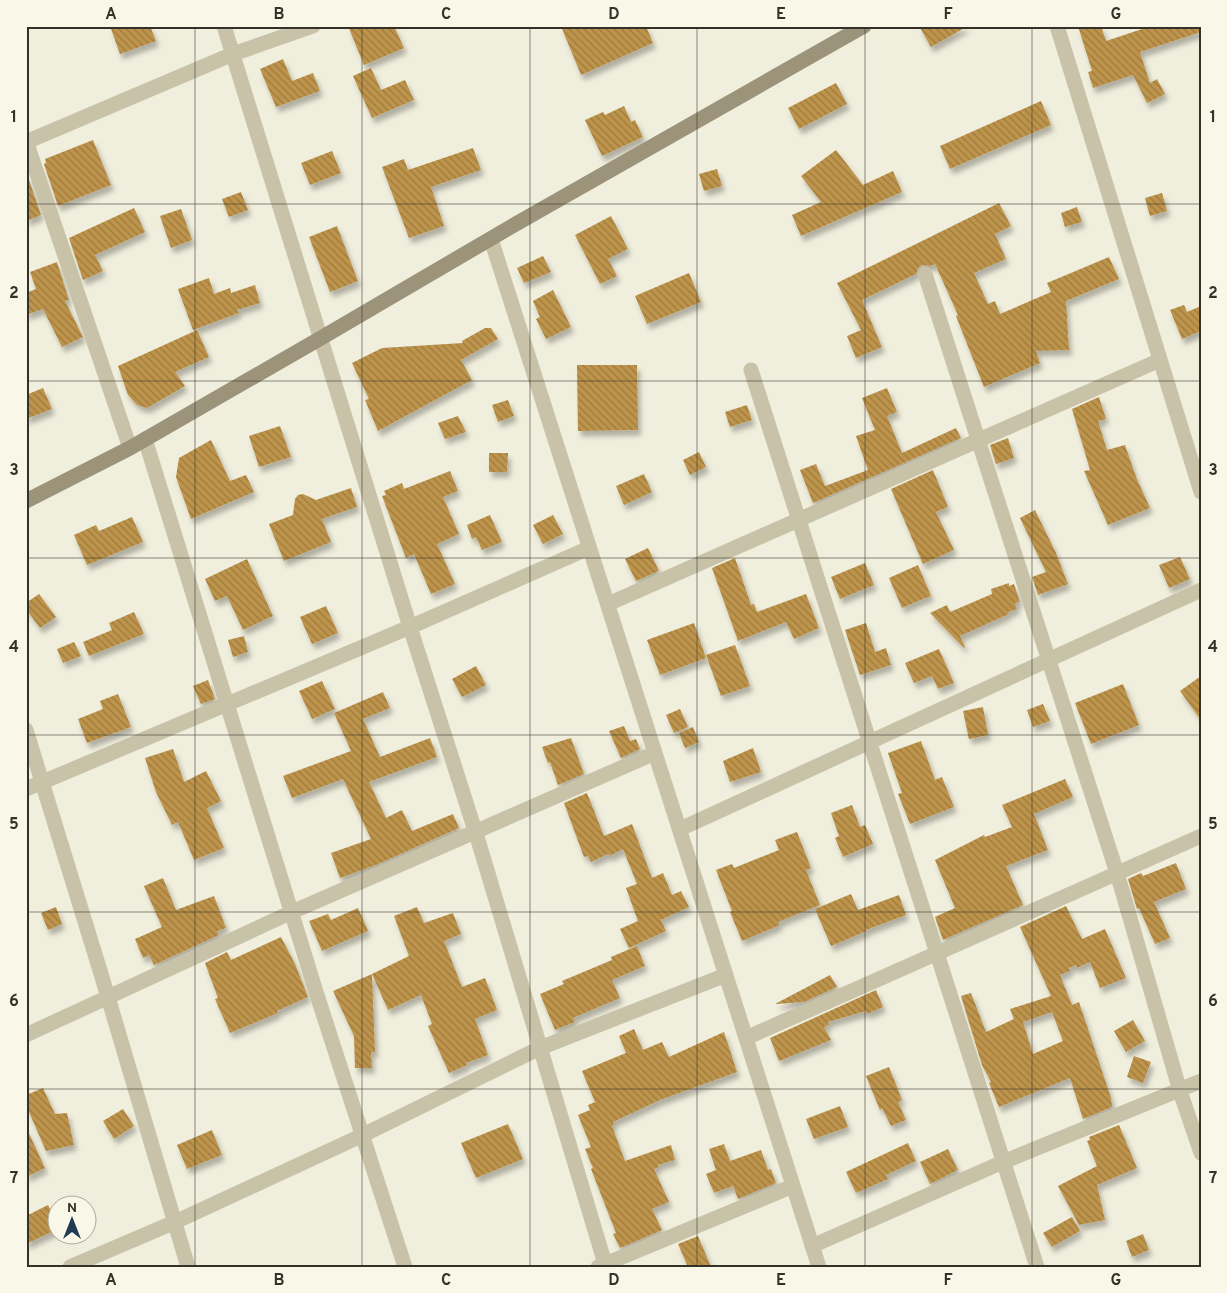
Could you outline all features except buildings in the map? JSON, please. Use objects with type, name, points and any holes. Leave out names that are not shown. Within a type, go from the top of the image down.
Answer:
[{"type":"main road","points":[[26,501],[146,439],[491,238],[864,26]]},
{"type":"street","points":[[224,26],[410,627],[476,832],[603,1266],[793,1186]]},
{"type":"street","points":[[130,448],[26,142],[233,54],[313,26]]},
{"type":"street","points":[[1057,26],[1201,492]]},
{"type":"street","points":[[491,238],[819,1267]]},
{"type":"street","points":[[925,274],[1117,873],[1180,1091],[1201,1153]]},
{"type":"street","points":[[608,604],[1160,360]]},
{"type":"street","points":[[751,370],[1037,1267]]},
{"type":"street","points":[[146,439],[292,912],[405,1267]]},
{"type":"street","points":[[26,789],[410,627],[589,548]]},
{"type":"street","points":[[680,829],[1201,590]]},
{"type":"street","points":[[26,730],[188,1267]]},
{"type":"street","points":[[26,1036],[292,912],[655,753]]},
{"type":"street","points":[[746,1038],[1201,836]]},
{"type":"street","points":[[70,1267],[175,1222],[363,1135],[540,1048],[726,975]]},
{"type":"street","points":[[812,1246],[1003,1162],[1201,1081]]}]
